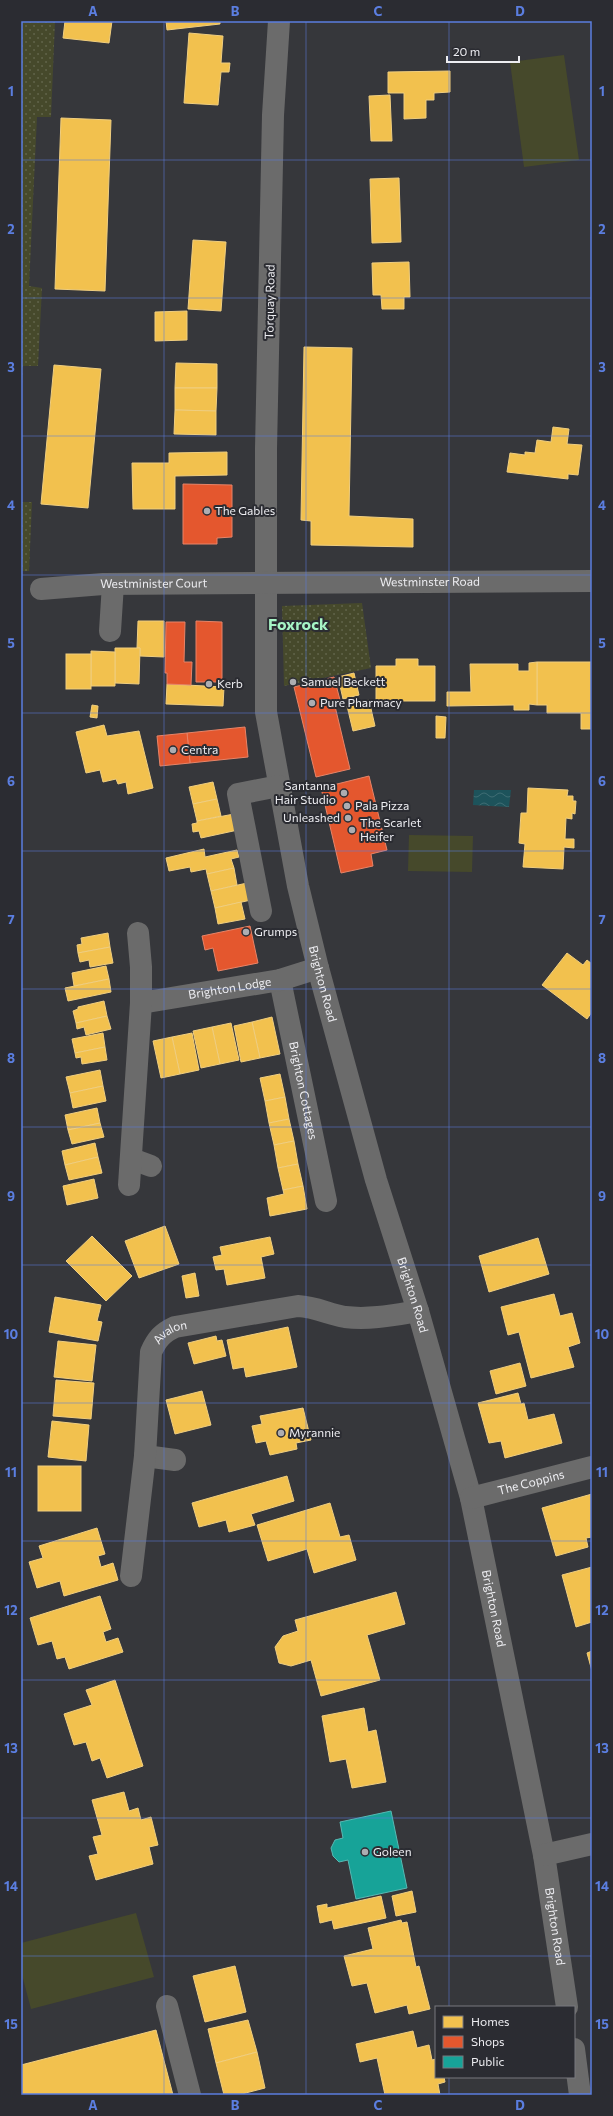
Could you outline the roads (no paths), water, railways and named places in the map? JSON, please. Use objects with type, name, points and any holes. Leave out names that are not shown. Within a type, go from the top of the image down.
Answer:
[{"type":"street","name":"Torquay Road","points":[[267,584],[265,510],[273,115],[279,21]]},
{"type":"street","name":"Westminster Road","points":[[267,584],[592,581]]},
{"type":"street","name":"Westminister Court","points":[[42,589],[113,584],[267,584]]},
{"type":"street","points":[[110,631],[113,584]]},
{"type":"street","name":"Brighton Road","points":[[267,584],[266,712],[298,886],[318,968],[376,1180],[418,1311],[471,1498],[544,1855],[568,2006]]},
{"type":"street","points":[[262,911],[238,794],[279,786]]},
{"type":"street","points":[[130,1185],[142,1163],[141,967],[138,934]]},
{"type":"street","name":"Brighton Lodge","points":[[141,1003],[280,980],[318,968]]},
{"type":"street","name":"Brighton Cottages","points":[[280,980],[326,1201]]},
{"type":"street","name":"Avalon","points":[[132,1576],[145,1456],[152,1352],[156,1341],[164,1333],[175,1327],[298,1306],[313,1307],[344,1316],[367,1319],[418,1311]]},
{"type":"street","points":[[145,1456],[175,1460]]},
{"type":"street","name":"The Coppins","points":[[471,1498],[592,1467]]},
{"type":"street","points":[[544,1855],[592,1844]]},
{"type":"street","points":[[167,2006],[190,2095]]},
{"type":"street","points":[[575,2057],[580,2095]]},
{"type":"water","points":[[474,790],[511,790],[509,807],[473,805]]},
{"type":"place","name":"The Gables","points":[[207,511]]},
{"type":"place","name":"Samuel Beckett","points":[[293,682]]},
{"type":"place","name":"Kerb","points":[[209,684]]},
{"type":"place","name":"Pure Pharmacy","points":[[312,703]]},
{"type":"place","name":"Centra","points":[[173,750]]},
{"type":"place","name":"Santanna Hair Studio","points":[[344,793]]},
{"type":"place","name":"Pala Pizza","points":[[347,806]]},
{"type":"place","name":"Unleashed","points":[[348,818]]},
{"type":"place","name":"The Scarlet Heifer","points":[[352,830]]},
{"type":"place","name":"Grumps","points":[[246,932]]},
{"type":"place","name":"Myrannie","points":[[281,1433]]},
{"type":"place","name":"Goleen","points":[[365,1852]]},
{"type":"district","name":"Foxrock","points":[[298,624]]}]
